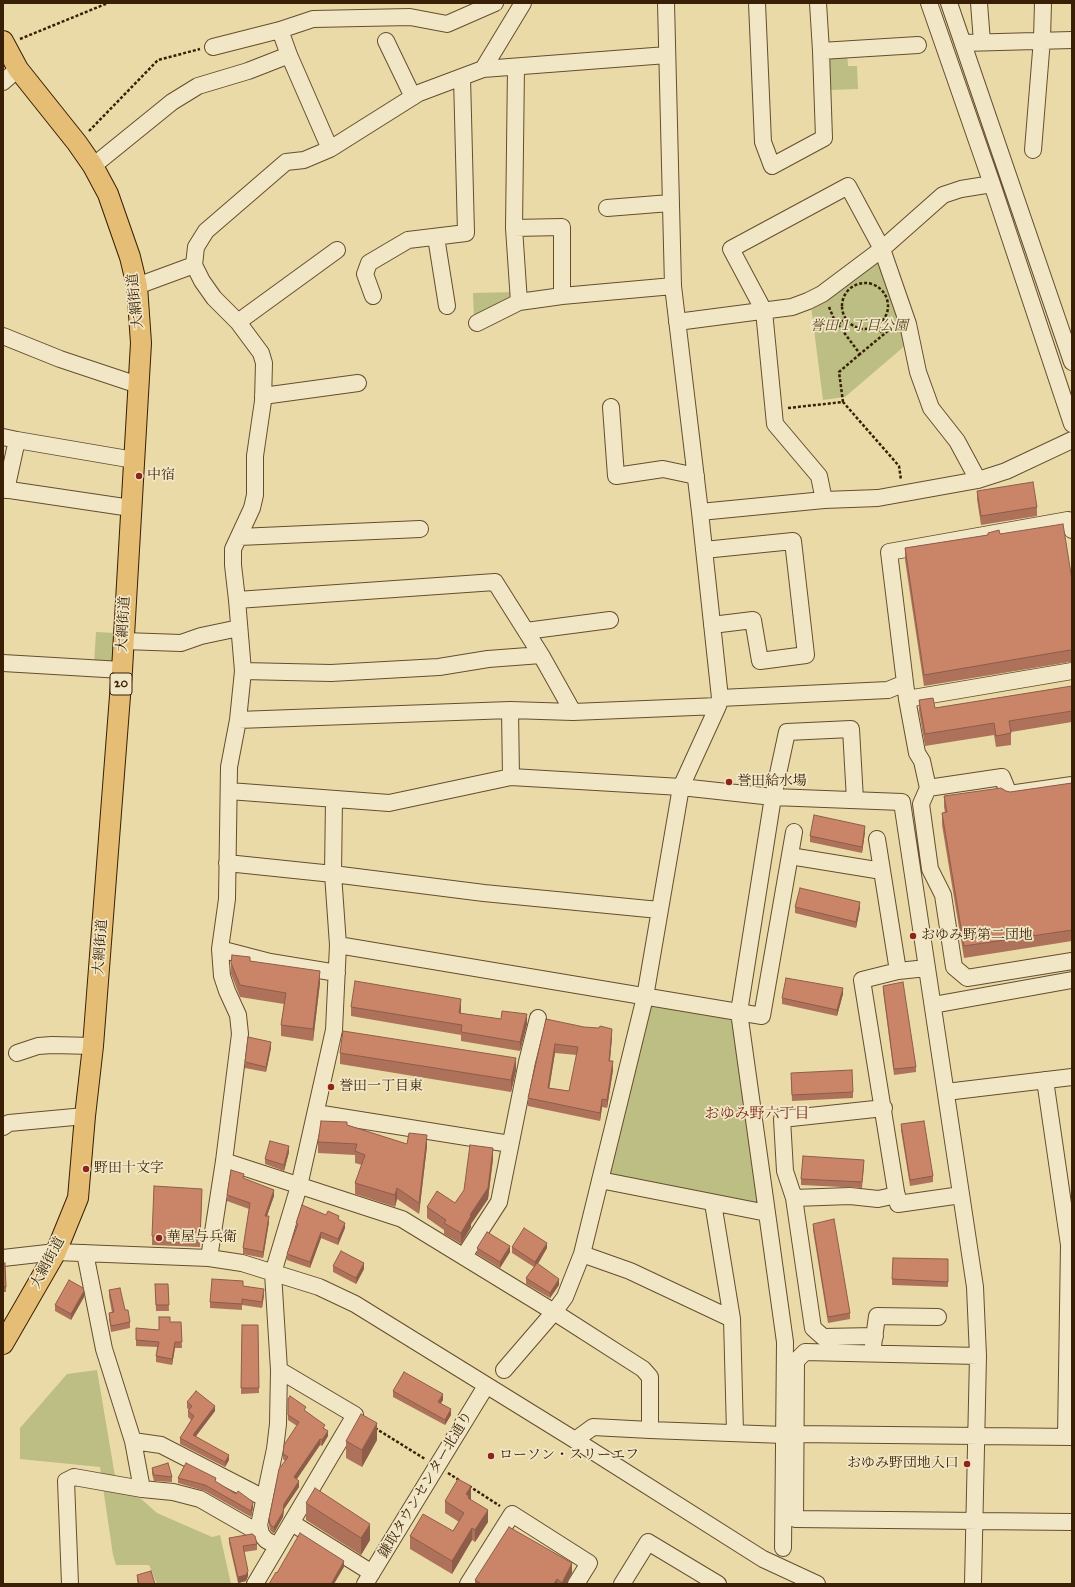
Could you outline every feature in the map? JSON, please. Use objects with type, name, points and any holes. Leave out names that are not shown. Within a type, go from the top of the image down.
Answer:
[{"type":"main road","name":"大網街道","points":[[3,1344],[56,1252],[78,1198],[93,1046],[122,670],[141,343],[137,286],[120,225],[108,194],[93,166],[77,143],[18,69],[4,43]]},
{"type":"street","points":[[213,46],[280,30],[313,19],[410,17],[447,24],[495,3]]},
{"type":"street","points":[[482,69],[523,3]]},
{"type":"street","points":[[504,1370],[554,1312],[564,1297],[582,1254],[645,997],[681,787],[719,702],[700,512],[673,286],[666,3]]},
{"type":"street","points":[[757,3],[763,142],[772,166],[824,138],[822,51],[818,3]]},
{"type":"street","points":[[929,3],[992,184],[1072,424]]},
{"type":"street","points":[[949,3],[1072,362]]},
{"type":"street","points":[[979,3],[982,42]]},
{"type":"street","points":[[1033,150],[1042,39],[1043,3]]},
{"type":"street","points":[[280,30],[289,55],[330,149]]},
{"type":"street","points":[[963,43],[1042,39],[1072,40]]},
{"type":"street","points":[[386,41],[413,97]]},
{"type":"street","points":[[822,51],[918,45]]},
{"type":"street","points":[[93,166],[172,102],[198,86],[248,71],[289,55]]},
{"type":"street","points":[[209,1258],[224,1161],[240,1034],[238,1015],[222,976],[220,949],[227,899],[229,767],[238,720],[243,670],[233,565],[233,549],[252,508],[255,495],[255,456],[263,396],[264,363],[261,353],[238,322],[214,298],[202,281],[194,264],[196,247],[206,231],[286,162],[304,160],[330,149],[419,94],[482,69],[667,55]]},
{"type":"street","points":[[516,66],[514,228],[519,302]]},
{"type":"street","points":[[3,82],[18,69]]},
{"type":"street","points":[[373,296],[365,274],[369,263],[408,240],[466,233],[462,77]]},
{"type":"street","points":[[677,322],[764,312],[792,307],[822,294],[882,249],[943,195],[961,189],[992,184]]},
{"type":"street","points":[[824,500],[819,476],[775,424],[764,312],[731,249],[848,186],[882,249],[909,327],[918,372],[931,408],[957,441],[978,480]]},
{"type":"street","points":[[608,208],[670,203]]},
{"type":"street","points":[[514,228],[562,227],[562,296]]},
{"type":"street","points":[[436,237],[447,306]]},
{"type":"street","points":[[238,322],[337,250]]},
{"type":"street","points":[[137,286],[194,264]]},
{"type":"street","points":[[477,323],[519,302],[562,296],[673,286]]},
{"type":"street","points":[[3,336],[60,359],[138,386]]},
{"type":"street","points":[[263,396],[358,383]]},
{"type":"street","points":[[611,407],[616,476],[663,469],[696,476]]},
{"type":"street","points":[[131,508],[4,490],[10,438],[134,460]]},
{"type":"street","points":[[700,512],[824,500],[878,498],[978,480],[1006,472],[1072,440]]},
{"type":"street","points":[[1072,530],[1068,520],[889,552],[906,691],[917,753],[922,761],[928,788],[921,804],[930,869],[943,895],[954,967],[966,978],[1072,961]]},
{"type":"street","points":[[239,537],[420,529]]},
{"type":"street","points":[[704,550],[793,541],[806,655],[760,661],[754,620],[712,625]]},
{"type":"street","points":[[237,600],[495,582],[541,655],[573,712]]},
{"type":"street","points":[[526,631],[610,620]]},
{"type":"street","points":[[124,641],[181,643],[201,636],[240,628]]},
{"type":"street","points":[[243,670],[338,672],[439,667],[488,659],[541,655]]},
{"type":"street","points":[[3,663],[122,670]]},
{"type":"street","points":[[238,720],[510,710],[573,712],[888,690],[906,691],[1072,670]]},
{"type":"street","points":[[510,710],[511,777]]},
{"type":"street","points":[[855,800],[851,729],[787,732],[773,796],[739,1012],[785,1342],[795,1519],[1072,1522]]},
{"type":"street","points":[[229,791],[389,803],[511,777],[681,787],[773,796],[902,802],[975,1287],[978,1356],[973,1584]]},
{"type":"street","points":[[928,788],[1002,777],[1009,794],[1072,785]]},
{"type":"street","points":[[261,1534],[259,1526],[275,1449],[278,1424],[279,1370],[273,1272],[299,1186],[316,1113],[342,1031],[337,973],[338,945],[334,874],[334,799]]},
{"type":"street","points":[[338,945],[762,1016],[794,832]]},
{"type":"street","points":[[877,839],[898,972]]},
{"type":"street","points":[[790,856],[882,871]]},
{"type":"street","points":[[227,863],[334,874],[484,893],[659,910]]},
{"type":"street","points":[[220,949],[270,962],[337,973]]},
{"type":"street","points":[[927,968],[898,972],[862,980],[884,1108],[898,1204],[961,1195]]},
{"type":"street","points":[[933,1005],[1072,980]]},
{"type":"street","points":[[464,1256],[499,1202],[510,1144],[520,1061],[538,1018]]},
{"type":"street","points":[[17,1053],[38,1046],[93,1046]]},
{"type":"street","points":[[946,1092],[1072,1077]]},
{"type":"street","points":[[575,1440],[593,1427],[790,1435],[1069,1437],[1069,1245],[1045,1080]]},
{"type":"street","points":[[875,1336],[824,1337],[813,1328],[794,1198],[785,1171],[782,1119],[884,1108]]},
{"type":"street","points":[[316,1113],[510,1144]]},
{"type":"street","points":[[3,1126],[9,1123],[85,1116]]},
{"type":"street","points":[[224,1161],[402,1219],[644,1368],[650,1377],[650,1430]]},
{"type":"street","points":[[600,1180],[767,1213]]},
{"type":"street","points":[[794,1198],[850,1196],[878,1199],[896,1195]]},
{"type":"street","points":[[714,1203],[732,1320],[735,1432]]},
{"type":"street","points":[[3,1258],[56,1252],[209,1258],[242,1263],[319,1287],[355,1304],[575,1440],[763,1559],[800,1581],[817,1584]]},
{"type":"street","points":[[85,1253],[104,1350],[133,1441],[142,1489]]},
{"type":"street","points":[[582,1254],[630,1271],[732,1320]]},
{"type":"street","points":[[872,1354],[877,1316],[938,1317]]},
{"type":"street","points":[[783,1548],[796,1361],[805,1352],[978,1356]]},
{"type":"street","points":[[256,1584],[355,1416],[279,1370]]},
{"type":"street","name":"鎌取タウンセンター北通り","points":[[369,1578],[486,1386]]},
{"type":"street","points":[[133,1441],[161,1445],[264,1498]]},
{"type":"street","points":[[70,1584],[66,1481],[74,1477],[142,1489],[173,1492],[200,1499],[261,1534],[266,1540],[277,1546]]},
{"type":"street","points":[[468,1584],[512,1514],[589,1563],[576,1584]]},
{"type":"street","points":[[292,1523],[369,1578]]},
{"type":"street","points":[[622,1584],[648,1542],[718,1584]]},
{"type":"path","points":[[4,43],[108,3]]},
{"type":"path","points":[[77,143],[158,60],[213,46]]},
{"type":"path","points":[[859,284],[872,284],[884,292],[888,299],[889,307],[887,314],[884,321],[878,326],[864,330],[851,324],[846,319],[842,305],[844,298],[847,292],[859,284]]},
{"type":"path","points":[[822,294],[834,319],[860,354]]},
{"type":"path","points":[[838,324],[846,319]]},
{"type":"path","points":[[878,326],[883,335]]},
{"type":"path","points":[[903,493],[899,466],[843,402],[839,372],[890,330],[909,327]]},
{"type":"path","points":[[774,410],[843,402]]},
{"type":"green space","points":[[847,53],[848,66],[857,66],[858,89],[829,90],[826,55]]},
{"type":"green space","name":"誉田１丁目公園","points":[[879,259],[907,344],[845,397],[823,400],[811,306]]},
{"type":"green space","points":[[516,292],[516,300],[474,319],[473,293]]},
{"type":"green space","points":[[96,632],[115,633],[114,662],[94,664]]},
{"type":"green space","points":[[647,1005],[736,1018],[759,1207],[604,1172]]},
{"type":"green space","points":[[97,1370],[115,1476],[157,1513],[212,1537],[220,1535],[231,1584],[157,1584],[149,1565],[116,1565],[113,1555],[100,1467],[20,1459],[20,1428],[67,1374]]},
{"type":"building","points":[[1033,482],[1037,507],[981,516],[977,491]]},
{"type":"building","points":[[1063,524],[1072,580],[1072,651],[1070,650],[924,675],[905,548],[988,535],[988,533],[999,530],[1000,534]]},
{"type":"building","points":[[1072,686],[1072,711],[1009,721],[1011,733],[996,736],[994,723],[925,734],[919,700],[933,698],[935,708]]},
{"type":"building","points":[[1072,783],[1072,930],[964,946],[942,813],[947,812],[944,796],[1001,788],[1010,792]]},
{"type":"building","points":[[814,815],[865,826],[862,847],[810,836]]},
{"type":"building","points":[[800,888],[860,902],[856,922],[795,907]]},
{"type":"building","points":[[232,955],[250,957],[250,961],[320,971],[313,1029],[281,1025],[286,993],[240,985],[231,963]]},
{"type":"building","points":[[786,978],[843,988],[837,1010],[782,998]]},
{"type":"building","points":[[355,981],[461,999],[459,1013],[501,1019],[502,1011],[527,1014],[520,1042],[461,1032],[462,1025],[351,1007]]},
{"type":"building","points":[[903,982],[916,1067],[894,1069],[883,986]]},
{"type":"building","points":[[546,1019],[584,1027],[599,1028],[600,1026],[612,1029],[609,1061],[613,1061],[607,1100],[602,1099],[600,1113],[528,1098]],"holes":[[[555,1044],[578,1047],[569,1091],[548,1088]]]},
{"type":"building","points":[[343,1031],[516,1058],[511,1080],[340,1053]]},
{"type":"building","points":[[248,1037],[271,1042],[266,1067],[245,1062]]},
{"type":"building","points":[[852,1070],[853,1092],[792,1095],[791,1073]]},
{"type":"building","points":[[321,1121],[347,1122],[347,1125],[407,1144],[409,1133],[427,1135],[419,1203],[397,1188],[395,1195],[355,1183],[365,1155],[355,1151],[357,1144],[318,1142]]},
{"type":"building","points":[[924,1121],[933,1176],[910,1180],[901,1124]]},
{"type":"building","points":[[270,1141],[289,1146],[284,1165],[265,1159]]},
{"type":"building","points":[[470,1145],[493,1148],[488,1188],[470,1215],[471,1216],[461,1233],[444,1223],[446,1220],[427,1207],[437,1191],[455,1203],[464,1190]]},
{"type":"building","points":[[803,1156],[864,1160],[862,1182],[801,1179]]},
{"type":"building","points":[[231,1170],[244,1174],[243,1178],[274,1190],[265,1216],[269,1216],[263,1252],[243,1248],[250,1203],[227,1195]]},
{"type":"building","points":[[154,1186],[202,1189],[200,1239],[152,1236]]},
{"type":"building","points":[[302,1205],[326,1215],[328,1211],[339,1216],[338,1219],[345,1223],[338,1239],[321,1232],[310,1262],[287,1254],[298,1224],[296,1223]]},
{"type":"building","points":[[834,1219],[850,1313],[828,1317],[813,1224]]},
{"type":"building","points":[[524,1228],[547,1243],[535,1262],[512,1247]]},
{"type":"building","points":[[487,1232],[510,1246],[500,1262],[477,1248]]},
{"type":"building","points":[[341,1251],[364,1263],[356,1278],[333,1266]]},
{"type":"building","points":[[893,1258],[948,1259],[948,1282],[892,1279]]},
{"type":"building","points":[[5,1263],[6,1287],[3,1287],[3,1264]]},
{"type":"building","points":[[537,1263],[559,1279],[550,1293],[526,1278]]},
{"type":"building","points":[[212,1279],[243,1281],[243,1286],[264,1289],[262,1302],[242,1299],[242,1304],[210,1302]]},
{"type":"building","points":[[69,1280],[83,1288],[84,1291],[71,1314],[55,1305]]},
{"type":"building","points":[[155,1284],[168,1284],[169,1305],[156,1305]]},
{"type":"building","points":[[120,1288],[125,1310],[128,1310],[130,1322],[111,1326],[109,1313],[114,1312],[109,1290]]},
{"type":"building","points":[[159,1317],[170,1317],[170,1322],[181,1322],[182,1342],[175,1342],[172,1359],[156,1356],[159,1342],[136,1340],[136,1328],[159,1330]]},
{"type":"building","points":[[242,1325],[258,1325],[259,1388],[241,1388]]},
{"type":"building","points":[[404,1372],[443,1394],[438,1402],[451,1409],[445,1420],[393,1391]]},
{"type":"building","points":[[196,1391],[215,1406],[193,1435],[229,1455],[225,1462],[180,1438],[194,1416],[188,1411],[192,1406],[187,1402]]},
{"type":"building","points":[[290,1396],[306,1407],[304,1410],[325,1425],[323,1428],[328,1431],[322,1440],[320,1439],[294,1477],[299,1481],[284,1504],[283,1512],[273,1527],[270,1524],[269,1519],[279,1469],[288,1457],[283,1454],[284,1445],[299,1422],[288,1415],[288,1399]]},
{"type":"building","points":[[361,1414],[377,1423],[362,1450],[346,1441]]},
{"type":"building","points":[[168,1463],[172,1477],[154,1475],[152,1468]]},
{"type":"building","points":[[186,1463],[216,1478],[215,1481],[236,1494],[238,1491],[253,1502],[251,1511],[205,1485],[178,1478]]},
{"type":"building","points":[[458,1479],[471,1486],[466,1494],[469,1496],[468,1498],[488,1510],[475,1530],[472,1528],[452,1561],[410,1536],[423,1514],[453,1531],[464,1513],[445,1501]]},
{"type":"building","points":[[315,1488],[370,1524],[361,1538],[306,1503]]},
{"type":"building","points":[[509,1527],[572,1563],[562,1583],[557,1579],[554,1584],[481,1584],[475,1580]]},
{"type":"building","points":[[300,1533],[344,1561],[331,1584],[269,1584],[276,1572],[277,1573]]},
{"type":"building","points":[[252,1534],[255,1536],[257,1544],[243,1546],[248,1571],[246,1575],[238,1577],[229,1538]]},
{"type":"building","points":[[151,1571],[155,1584],[139,1584],[137,1575]]},
{"type":"place","name":"中宿","points":[[139,476]]},
{"type":"place","name":"誉田給水場","points":[[729,782]]},
{"type":"place","name":"おゆみ野第二団地","points":[[913,936]]},
{"type":"place","name":"誉田一丁目東","points":[[331,1087]]},
{"type":"place","name":"野田十文字","points":[[86,1169]]},
{"type":"place","name":"華屋与兵衛","points":[[159,1238]]},
{"type":"place","name":"ローソン・スリーエフ","points":[[491,1456]]},
{"type":"place","name":"おゆみ野団地入口","points":[[967,1464]]},
{"type":"district","name":"おゆみ野六丁目","points":[[757,1114]]}]
